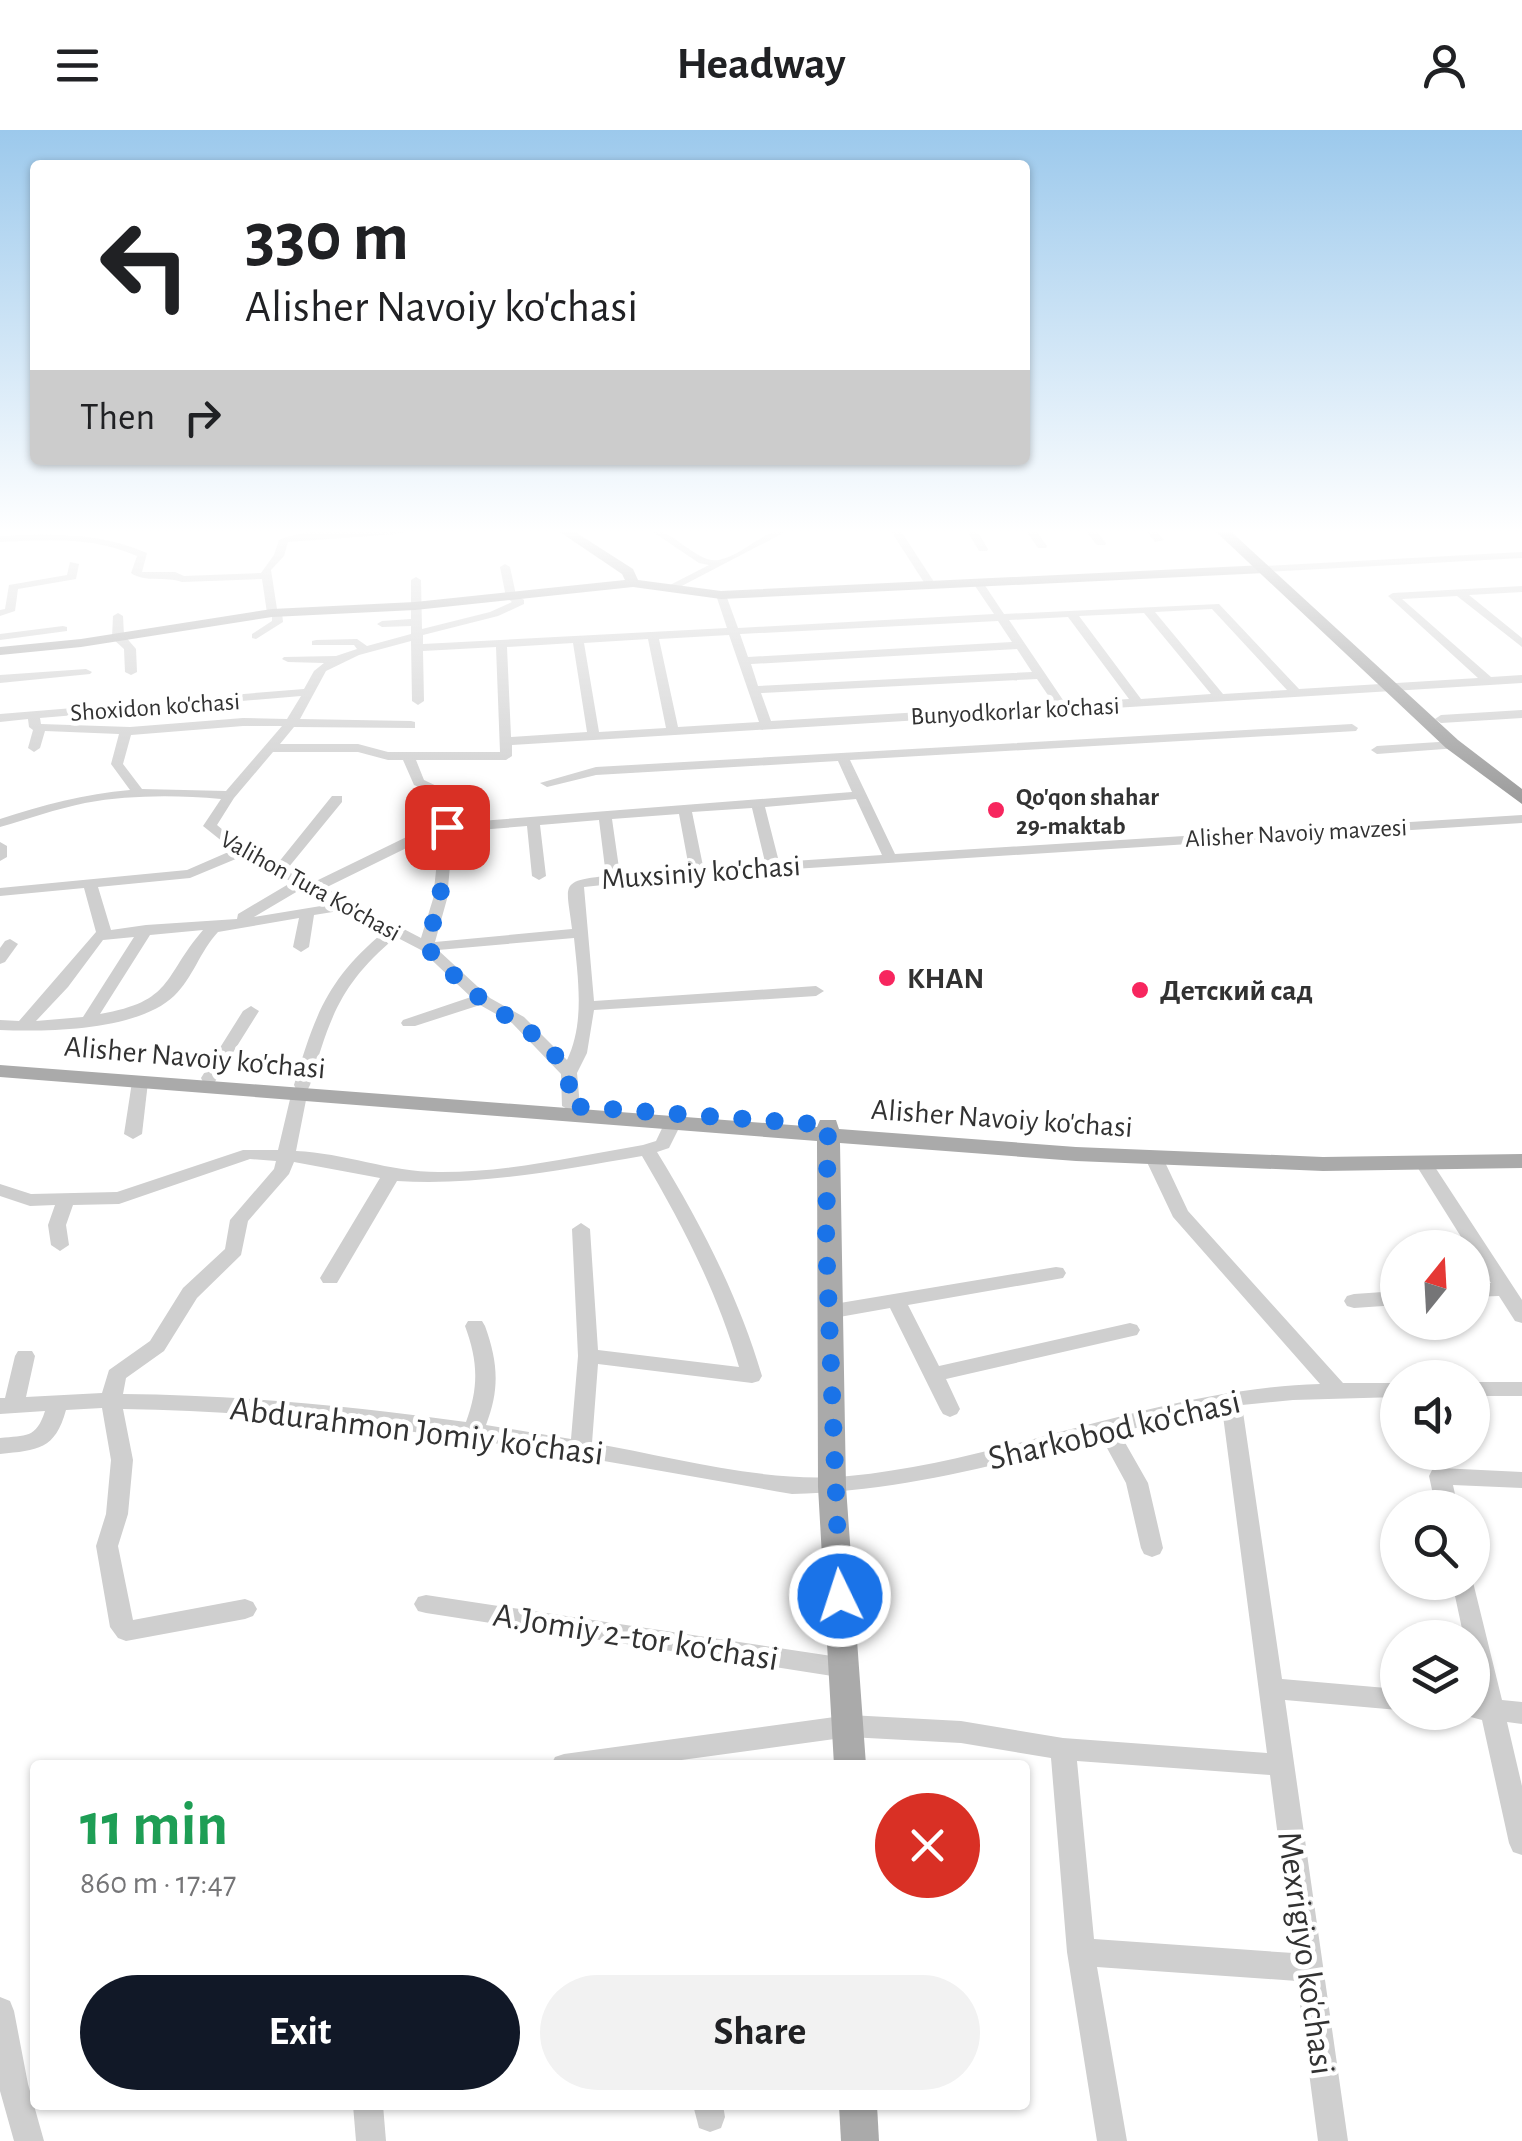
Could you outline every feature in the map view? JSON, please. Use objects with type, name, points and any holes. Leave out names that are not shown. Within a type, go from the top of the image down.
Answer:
[{"type":"highway","points":[[1327,622],[1454,745],[1522,798]]},
{"type":"highway","points":[[1396,686],[1522,782]]},
{"type":"main road","points":[[0,651],[120,638],[216,622]]},
{"type":"main road","name":"Alisher Navoiy ko'chasi","points":[[0,1061],[672,1124],[1279,1153],[1522,1150]]},
{"type":"main road","name":"Alisher Navoiy ko'chasi","points":[[0,1071],[570,1106],[1154,1158],[1426,1165],[1522,1162]]},
{"type":"main road","points":[[828,1131],[832,1487],[850,1760]]},
{"type":"main road","points":[[858,2110],[860,2141]]},
{"type":"street","points":[[119,622],[120,638],[130,649],[131,672]]},
{"type":"street","points":[[256,636],[278,622]]},
{"type":"street","points":[[417,622],[418,701]]},
{"type":"street","points":[[288,659],[340,660],[466,622]]},
{"type":"street","points":[[733,622],[766,726]]},
{"type":"street","points":[[382,624],[418,635],[501,643],[890,622]]},
{"type":"street","points":[[1004,622],[1062,707]]},
{"type":"street","points":[[1078,622],[1138,703]]},
{"type":"street","points":[[1156,622],[1220,698]]},
{"type":"street","points":[[1230,622],[1297,694]]},
{"type":"street","points":[[1422,622],[1488,681]]},
{"type":"street","points":[[1495,622],[1522,644]]},
{"type":"street","points":[[0,637],[63,629]]},
{"type":"street","points":[[653,635],[673,731]]},
{"type":"street","points":[[578,639],[594,736]]},
{"type":"street","points":[[316,643],[357,642],[367,652]]},
{"type":"street","points":[[268,748],[358,748],[408,756],[506,756],[501,643]]},
{"type":"street","points":[[745,660],[1019,644]]},
{"type":"street","name":"Valihon Tura Ko'chasi","points":[[340,660],[318,671],[290,724],[226,796],[210,826],[214,833],[426,947],[482,999],[518,1020],[569,1073]]},
{"type":"street","points":[[0,679],[86,672]]},
{"type":"street","points":[[755,690],[1040,675]]},
{"type":"street","name":"Bunyodkorlar ko'chasi","points":[[508,741],[1522,679]]},
{"type":"street","name":"Shoxidon ko'chasi","points":[[1,716],[37,721],[310,692]]},
{"type":"street","points":[[1441,719],[1522,714]]},
{"type":"street","points":[[34,748],[37,721],[126,731],[412,724]]},
{"type":"street","points":[[547,783],[596,771],[1352,728]]},
{"type":"street","points":[[126,731],[117,764],[136,789]]},
{"type":"street","points":[[1378,750],[1454,745]]},
{"type":"street","points":[[408,756],[420,782],[438,790],[440,899],[426,947],[579,933]]},
{"type":"street","points":[[842,756],[890,858]]},
{"type":"street","points":[[0,823],[33,811],[136,789],[226,796]]},
{"type":"street","points":[[0,1024],[22,1027],[90,1019],[162,999],[206,934],[441,828],[862,795]]},
{"type":"street","points":[[280,869],[337,799]]},
{"type":"street","points":[[758,804],[772,866]]},
{"type":"street","points":[[685,810],[697,870]]},
{"type":"street","points":[[605,815],[613,876]]},
{"type":"street","name":"Alisher Navoiy mavzesi","points":[[890,858],[1522,819]]},
{"type":"street","points":[[532,822],[539,876]]},
{"type":"street","points":[[0,846],[0,857]]},
{"type":"street","points":[[0,892],[190,874],[245,850]]},
{"type":"street","name":"Muxsiniy ko'chasi","points":[[569,1073],[582,1053],[585,1006],[575,890],[579,883],[613,876],[890,858]]},
{"type":"street","points":[[89,882],[104,933]]},
{"type":"street","points":[[22,1027],[104,933],[230,922],[345,906]]},
{"type":"street","points":[[301,948],[308,912]]},
{"type":"street","points":[[90,1019],[102,993],[128,964],[146,929]]},
{"type":"street","points":[[245,1608],[126,1632],[122,1627],[107,1546],[117,1514],[122,1460],[111,1400],[116,1376],[157,1346],[190,1292],[234,1251],[238,1220],[279,1178],[300,1090],[332,993],[364,955],[394,931]]},
{"type":"street","points":[[0,959],[10,944]]},
{"type":"street","points":[[585,1006],[816,990]]},
{"type":"street","points":[[408,1023],[482,999]]},
{"type":"street","points":[[208,1078],[251,1011]]},
{"type":"street","points":[[569,1073],[570,1106]]},
{"type":"street","points":[[133,1134],[140,1082]]},
{"type":"street","points":[[0,1190],[30,1200],[119,1198],[234,1157],[283,1155],[391,1175],[498,1174],[647,1150],[663,1144],[672,1124]]},
{"type":"street","points":[[588,1356],[752,1376],[737,1320],[697,1231],[647,1150]]},
{"type":"street","points":[[1154,1158],[1180,1213],[1338,1391]]},
{"type":"street","points":[[1426,1165],[1522,1316]]},
{"type":"street","points":[[330,1278],[391,1175]]},
{"type":"street","points":[[60,1245],[58,1225],[64,1202]]},
{"type":"street","points":[[581,1230],[588,1356],[581,1450]]},
{"type":"street","points":[[828,1312],[1056,1272]]},
{"type":"street","points":[[1490,1289],[1505,1288]]},
{"type":"street","points":[[1354,1301],[1380,1299]]},
{"type":"street","points":[[896,1300],[950,1409]]},
{"type":"street","points":[[472,1433],[485,1401],[491,1366],[475,1326]]},
{"type":"street","points":[[932,1374],[1130,1330]]},
{"type":"street","points":[[7,1406],[24,1356]]},
{"type":"street","points":[[1490,1390],[1522,1389]]},
{"type":"street","name":"Sharkobod ko'chasi","points":[[832,1487],[997,1456],[1231,1399],[1380,1390]]},
{"type":"street","name":"Mexrigiyo ko'chasi","points":[[1231,1399],[1333,2141]]},
{"type":"street","name":"Abdurahmon Jomiy ko'chasi","points":[[7,1406],[111,1400],[302,1407],[792,1486],[832,1487]]},
{"type":"street","points":[[0,1446],[42,1442],[50,1435],[58,1401]]},
{"type":"street","points":[[1106,1429],[1136,1483],[1152,1548]]},
{"type":"street","points":[[1443,1490],[1440,1476],[1522,1480]]},
{"type":"street","name":"A.Jomiy 2-tor ko'chasi","points":[[426,1604],[845,1668]]},
{"type":"street","points":[[1271,1688],[1380,1698]]},
{"type":"street","points":[[1490,1710],[1522,1713]]},
{"type":"street","points":[[601,1760],[849,1726],[962,1732],[1063,1749],[1282,1765]]},
{"type":"street","points":[[1488,1730],[1522,1843]]},
{"type":"street","points":[[1063,1749],[1081,1952],[1112,2141]]},
{"type":"street","points":[[1081,1952],[1310,1968]]},
{"type":"street","points":[[0,2010],[13,2084],[29,2141]]},
{"type":"street","points":[[368,2110],[370,2141]]},
{"type":"place","name":"Qo'qon shahar 29-maktab","points":[[996,810]]},
{"type":"place","name":"KHAN","points":[[887,978]]},
{"type":"place","name":"Детский сад","points":[[1140,990]]},
{"type":"route","points":[[447,827],[440,899],[426,947],[484,1001],[518,1020],[546,1047],[569,1073],[570,1106],[828,1125],[826,1240],[832,1487],[840,1596]]}]
